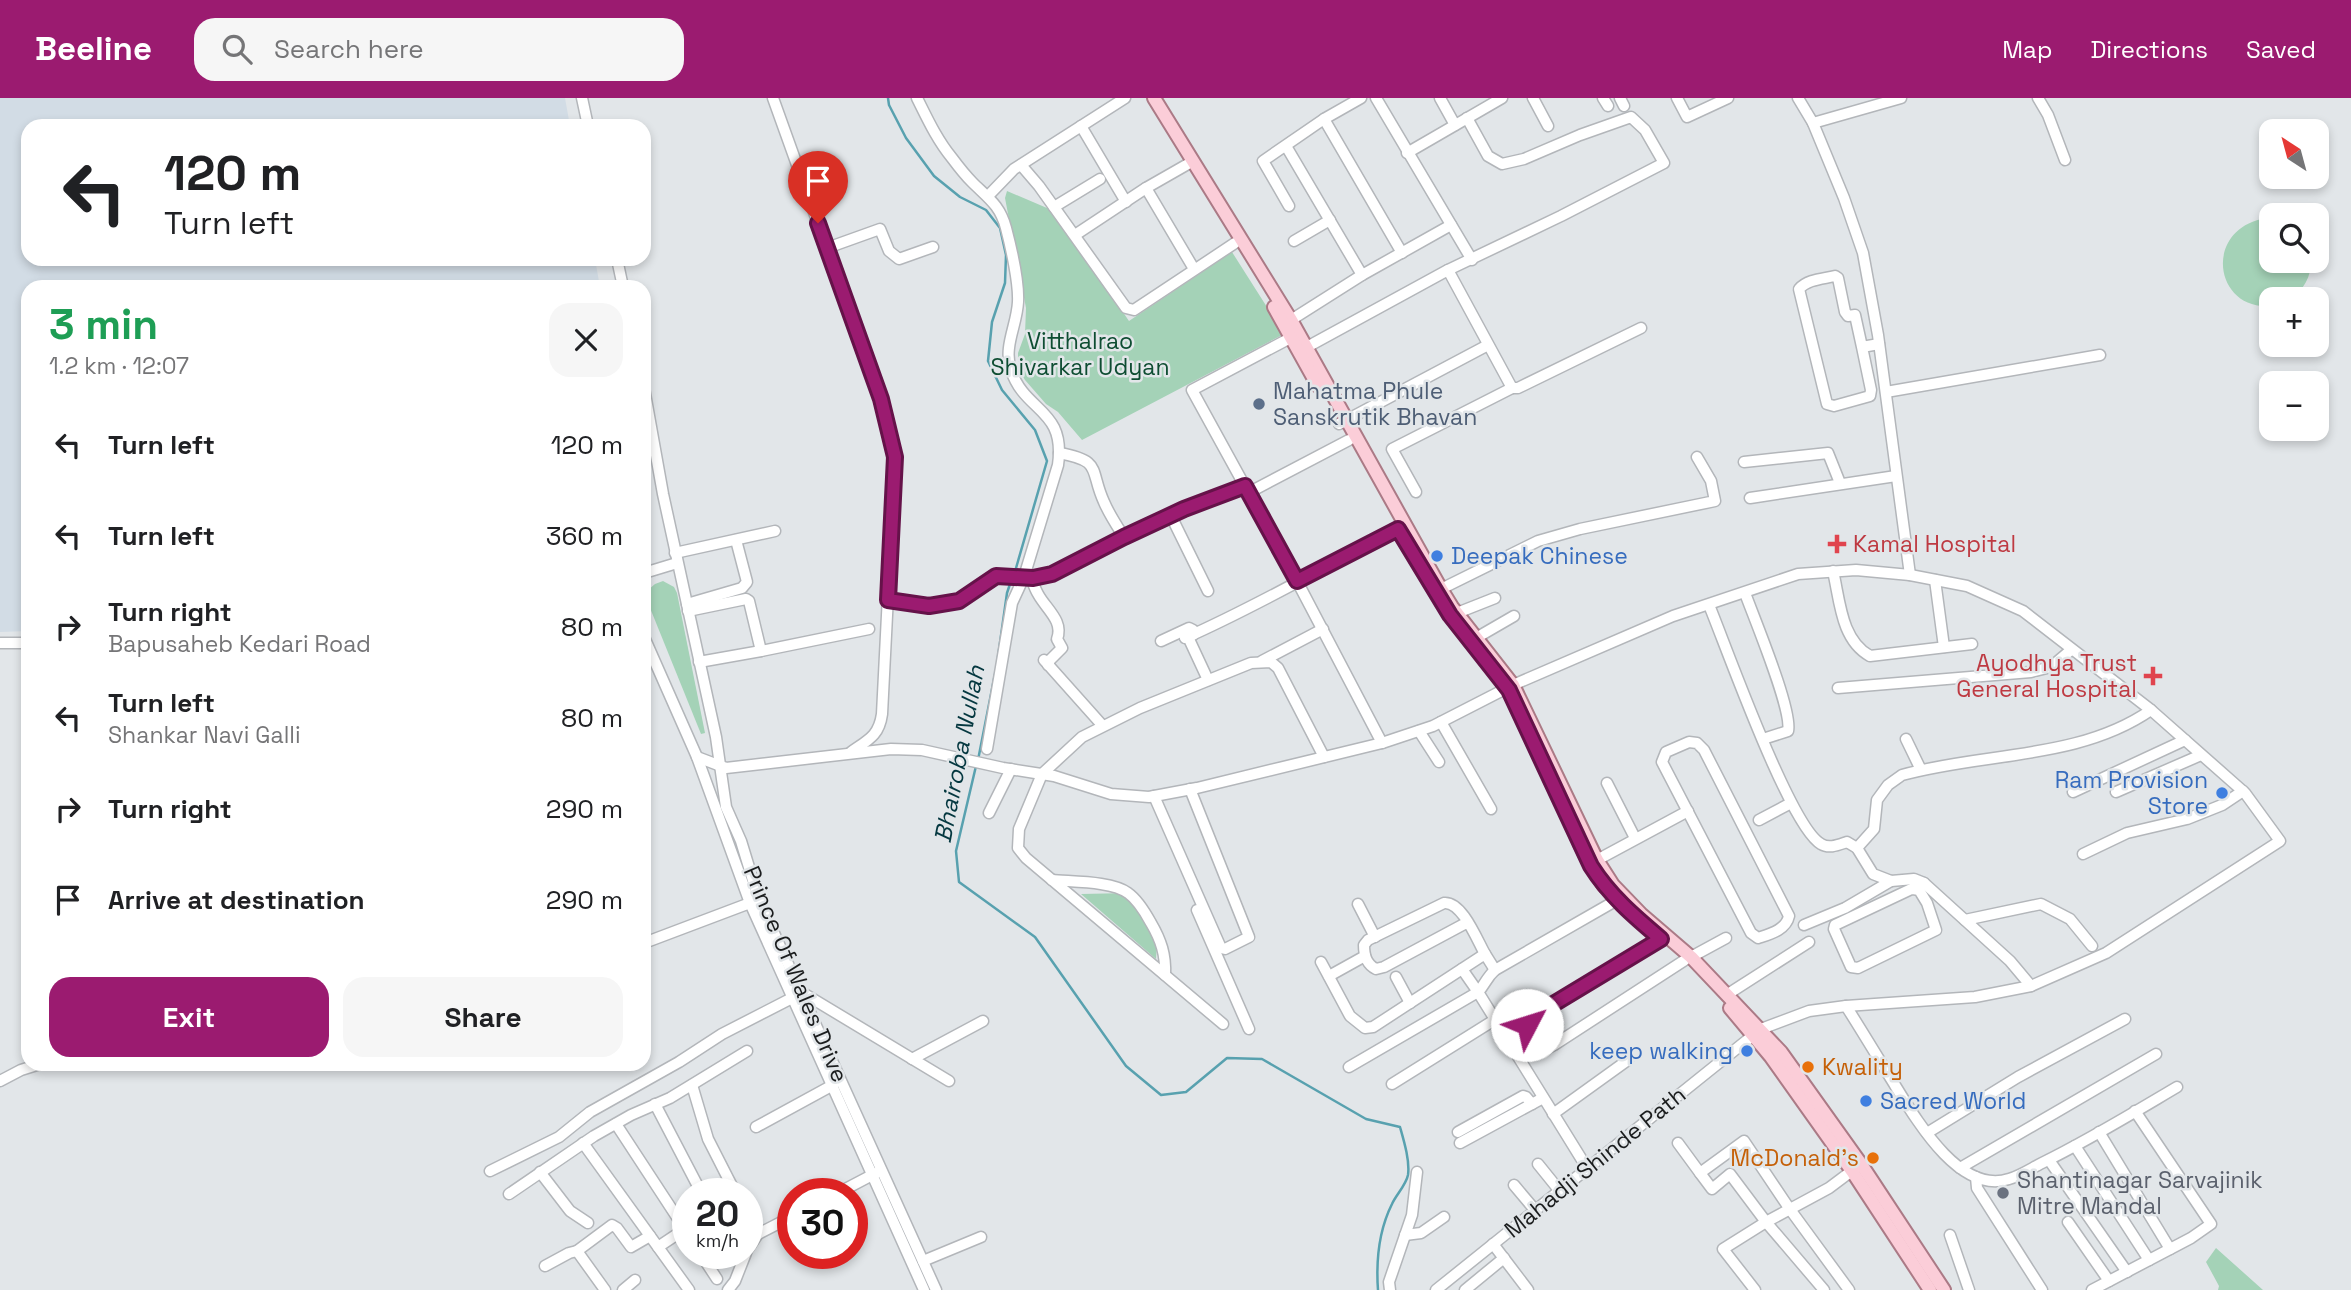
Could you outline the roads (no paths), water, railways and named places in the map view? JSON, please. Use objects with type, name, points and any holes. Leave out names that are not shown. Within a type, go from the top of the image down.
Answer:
[{"type":"main road","points":[[1146,98],[1295,336],[1441,589],[1510,686],[1612,885],[1728,995],[1757,1031]]},
{"type":"main road","points":[[1154,98],[1291,320],[1295,336],[1307,347],[1349,440],[1450,615],[1510,686],[1591,866],[1605,888],[1661,939],[1688,959],[1757,1031],[1781,1052],[1857,1167],[1944,1290]]},
{"type":"main road","points":[[1857,1167],[1930,1290]]},
{"type":"street","points":[[582,98],[586,119]]},
{"type":"street","points":[[773,98],[881,399],[895,457],[880,726],[874,736],[848,755]]},
{"type":"street","points":[[917,98],[949,155],[1000,212],[1006,229],[1018,298],[1008,355],[1010,369],[1027,396],[1053,424],[1059,435],[1058,465],[1027,578],[1012,603],[987,749]]},
{"type":"street","points":[[988,196],[996,185],[1021,165],[1125,98]]},
{"type":"street","points":[[1289,206],[1263,161],[1324,119],[1361,98]]},
{"type":"street","points":[[1376,98],[1472,260]]},
{"type":"street","points":[[1440,98],[1455,125]]},
{"type":"street","points":[[1407,153],[1502,98]]},
{"type":"street","points":[[1533,98],[1548,126]]},
{"type":"street","points":[[1676,98],[1687,117],[1728,98]]},
{"type":"street","points":[[1798,98],[1813,123],[1849,209],[1863,253],[1879,344],[1910,575]]},
{"type":"street","points":[[1813,123],[1901,98]]},
{"type":"street","points":[[2038,98],[2048,115],[2065,160]]},
{"type":"street","points":[[1307,347],[1448,270],[1664,163],[1645,130],[1631,117],[1592,130],[1524,159],[1502,164],[1488,156],[1467,118]]},
{"type":"street","points":[[1324,119],[1402,253]]},
{"type":"street","points":[[1081,126],[1126,202]]},
{"type":"street","points":[[1286,146],[1362,275]]},
{"type":"street","points":[[1075,235],[1188,164]]},
{"type":"street","points":[[1021,165],[1129,310],[1134,310],[1235,243]]},
{"type":"street","points":[[1054,207],[1100,179]]},
{"type":"street","points":[[1146,188],[1194,269]]},
{"type":"street","points":[[1294,241],[1329,220]]},
{"type":"street","points":[[1291,320],[1362,275],[1451,225]]},
{"type":"street","points":[[827,248],[880,229],[889,251],[900,259],[933,247]]},
{"type":"street","points":[[1448,270],[1512,388]]},
{"type":"street","points":[[1835,276],[1839,278],[1845,312],[1848,316],[1855,315],[1862,347],[1870,396],[1834,406],[1827,404],[1799,289],[1801,286],[1809,281],[1835,276]]},
{"type":"street","points":[[1416,492],[1392,449],[1512,388],[1518,388],[1641,328]]},
{"type":"street","points":[[1295,336],[1192,390],[1382,743]]},
{"type":"street","points":[[1862,347],[1879,344]]},
{"type":"street","points":[[1343,422],[1488,345]]},
{"type":"street","points":[[1886,393],[2100,355]]},
{"type":"street","name":"Prince Of Wales Drive","points":[[651,425],[720,764],[726,807],[758,897],[833,1085],[936,1290]]},
{"type":"street","points":[[888,600],[929,606],[959,601],[996,576],[1027,578],[1052,574],[1198,503],[1246,489],[1349,440]]},
{"type":"street","points":[[1059,453],[1079,456],[1089,461],[1103,500],[1124,537]]},
{"type":"street","points":[[1744,462],[1828,453],[1839,483]]},
{"type":"street","points":[[1441,589],[1538,541],[1580,528],[1715,501],[1711,481],[1698,457]]},
{"type":"street","points":[[1750,498],[1896,476]]},
{"type":"street","points":[[1171,516],[1208,591]]},
{"type":"street","points":[[1189,637],[1258,604],[1398,529]]},
{"type":"street","points":[[651,570],[676,558],[775,531]]},
{"type":"street","points":[[687,608],[742,588],[747,582],[736,540]]},
{"type":"street","points":[[697,757],[726,768],[891,750],[922,750],[1042,774],[1111,794],[1151,796],[1382,743],[1441,722],[1510,686],[1673,616],[1798,574],[1856,570],[1910,575],[1967,586],[2023,611],[2151,710],[2243,792],[2187,819],[2127,833],[2083,854]]},
{"type":"street","points":[[1833,571],[1847,634],[1860,650],[1870,656],[1972,643]]},
{"type":"street","points":[[1027,578],[1058,622],[1060,632],[1057,639],[1062,648],[1046,663],[1102,725]]},
{"type":"street","points":[[1935,580],[1944,647]]},
{"type":"street","points":[[1745,593],[1790,724],[1788,731],[1763,739]]},
{"type":"street","points":[[1457,613],[1495,598]]},
{"type":"street","points":[[687,608],[746,599],[749,601],[761,651]]},
{"type":"street","points":[[1709,605],[1791,803],[1813,837],[1821,845],[1831,847],[1847,842],[1857,848],[1873,874],[1891,881]]},
{"type":"street","points":[[1476,638],[1514,616]]},
{"type":"street","points":[[1161,641],[1189,628],[1193,630],[1189,637]]},
{"type":"street","points":[[699,662],[869,629]]},
{"type":"street","points":[[1223,1024],[1026,858],[1018,848],[1019,829],[1042,774],[1082,737],[1102,725],[1261,661],[1323,629]]},
{"type":"street","points":[[1189,637],[1209,680]]},
{"type":"street","points":[[0,643],[21,643]]},
{"type":"street","points":[[1838,688],[2031,672],[2051,667],[2071,650]]},
{"type":"street","name":"Prince Of Wales Drive","points":[[651,653],[697,757],[750,903],[798,995],[878,1172],[924,1290]]},
{"type":"street","points":[[1261,661],[1270,662],[1284,677],[1324,757]]},
{"type":"street","points":[[1857,848],[1874,829],[1877,800],[1888,785],[1902,775],[2073,743],[2113,731],[2151,710]]},
{"type":"street","points":[[1441,722],[1491,809]]},
{"type":"street","points":[[1419,731],[1439,762]]},
{"type":"street","points":[[1906,739],[1921,770]]},
{"type":"street","points":[[2073,792],[2185,740]]},
{"type":"street","points":[[1689,742],[1697,743],[1704,750],[1789,916],[1783,927],[1758,938],[1753,937],[1688,811],[1662,762],[1666,752],[1689,742]]},
{"type":"street","points":[[2116,792],[2202,755]]},
{"type":"street","points":[[989,813],[1007,768]]},
{"type":"street","points":[[1607,783],[1635,838]]},
{"type":"street","points":[[1151,796],[1222,948],[1225,949],[1249,937],[1190,789]]},
{"type":"street","name":"Mahadji Shinde Path","points":[[1436,1290],[1757,1031],[1810,1011],[1975,997],[2031,986],[2106,953],[2280,841],[2243,792]]},
{"type":"street","points":[[1151,796],[1248,1029]]},
{"type":"street","points":[[1759,821],[1791,803]]},
{"type":"street","points":[[1597,860],[1688,811]]},
{"type":"street","points":[[1051,879],[1113,887],[1126,892],[1139,904],[1159,936],[1166,961],[1165,975]]},
{"type":"street","points":[[1804,925],[1845,908],[1891,881],[1914,879],[1924,883],[2010,961],[2031,986]]},
{"type":"street","points":[[1913,889],[1919,890],[1923,897],[1936,930],[1858,968],[1852,967],[1834,929],[1835,925],[1924,883]]},
{"type":"street","points":[[1349,1067],[1480,990],[1485,979],[1495,970],[1617,900]]},
{"type":"street","points":[[1468,922],[1384,967],[1376,969],[1364,956],[1364,945],[1375,937],[1450,902],[1457,906],[1468,922],[1495,970]]},
{"type":"street","points":[[651,940],[750,903]]},
{"type":"street","points":[[1358,904],[1375,937]]},
{"type":"street","points":[[1965,920],[2041,904],[2070,919],[2092,946]]},
{"type":"street","points":[[1661,939],[1527,1020],[1527,1025],[1540,1048],[1544,1050],[1554,1045],[1688,959],[1726,939]]},
{"type":"street","points":[[1728,995],[1809,942]]},
{"type":"street","points":[[1321,962],[1350,1016],[1365,1028],[1373,1027],[1485,954]]},
{"type":"street","points":[[1329,976],[1364,956]]},
{"type":"street","points":[[1462,969],[1480,990],[1587,1168]]},
{"type":"street","points":[[1396,977],[1410,1003]]},
{"type":"street","points":[[490,1171],[559,1137],[590,1112],[679,1062],[722,1034],[798,995],[949,1081]]},
{"type":"street","points":[[1846,1006],[1937,1146],[1960,1168],[1989,1181],[2008,1180],[2049,1160],[2177,1087]]},
{"type":"street","points":[[1392,1084],[1496,1019]]},
{"type":"street","points":[[1927,1133],[2018,1077],[2125,1020]]},
{"type":"street","points":[[912,1059],[983,1021]]},
{"type":"street","points":[[509,1194],[583,1143],[692,1085],[747,1051]]},
{"type":"street","points":[[1960,1168],[2156,1054]]},
{"type":"street","points":[[1553,1114],[1628,1060]]},
{"type":"street","points":[[0,1081],[21,1070]]},
{"type":"street","points":[[692,1085],[708,1139],[728,1178]]},
{"type":"street","points":[[756,1128],[833,1085]]},
{"type":"street","points":[[1458,1132],[1523,1096],[1532,1104]]},
{"type":"street","points":[[1460,1143],[1543,1098]]},
{"type":"street","points":[[656,1104],[694,1178]]},
{"type":"street","points":[[2092,1290],[2171,1249],[2211,1224],[2135,1111]]},
{"type":"street","points":[[616,1124],[672,1208]]},
{"type":"street","points":[[2099,1132],[2171,1249]]},
{"type":"street","points":[[1700,1173],[1744,1141],[1849,1290]]},
{"type":"street","points":[[583,1143],[689,1290]]},
{"type":"street","points":[[1678,1143],[1712,1189],[1730,1174],[1766,1222],[1824,1290]]},
{"type":"street","points":[[2075,1146],[2150,1260]]},
{"type":"street","points":[[2049,1160],[2127,1272]]},
{"type":"street","points":[[1538,1164],[1559,1191]]},
{"type":"street","points":[[1755,1290],[1723,1249],[1789,1208],[1829,1188],[1857,1167]]},
{"type":"street","points":[[540,1172],[570,1210],[588,1223]]},
{"type":"street","points":[[866,1178],[878,1172]]},
{"type":"street","points":[[1390,1290],[1389,1282],[1412,1215],[1418,1172]]},
{"type":"street","points":[[1976,1177],[1977,1188],[2042,1290]]},
{"type":"street","points":[[1514,1185],[1535,1210]]},
{"type":"street","points":[[1405,1235],[1421,1233],[1444,1217]]},
{"type":"street","points":[[2068,1222],[2109,1281]]},
{"type":"street","points":[[545,1266],[578,1251],[612,1225],[631,1247],[650,1236]]},
{"type":"street","points":[[1950,1235],[1969,1290]]},
{"type":"street","points":[[658,1247],[672,1237]]},
{"type":"street","points":[[923,1261],[981,1237]]},
{"type":"street","points":[[1493,1244],[1528,1290]]},
{"type":"street","points":[[578,1251],[605,1290]]},
{"type":"street","points":[[1465,1290],[1503,1258]]},
{"type":"street","points":[[710,1269],[717,1279]]},
{"type":"street","points":[[728,1290],[740,1269]]},
{"type":"street","points":[[623,1290],[635,1280]]},
{"type":"waterway","name":"Bhairoba Nullah","points":[[888,98],[906,138],[934,176],[960,197],[986,210],[1000,228],[1006,255],[1005,283],[992,322],[988,361],[1002,390],[1035,430],[1047,461],[1014,575]]},
{"type":"waterway","name":"Bhairoba Nullah","points":[[998,657],[1011,581]]},
{"type":"waterway","name":"Bhairoba Nullah","points":[[978,760],[995,674]]},
{"type":"waterway","name":"Bhairoba Nullah","points":[[976,766],[956,851],[959,882],[1035,937],[1126,1066],[1161,1095],[1186,1092],[1227,1058],[1262,1059],[1366,1119],[1400,1127],[1408,1175],[1392,1204],[1381,1235],[1378,1290]]},
{"type":"place","name":"Mahatma Phule Sanskrutik Bhavan","points":[[1259,404]]},
{"type":"place","name":"Kamal Hospital","points":[[1837,544]]},
{"type":"place","name":"Deepak Chinese","points":[[1437,556]]},
{"type":"place","name":"Ayodhya Trust General Hospital","points":[[2153,676]]},
{"type":"place","name":"Ram Provision Store","points":[[2222,793]]},
{"type":"place","name":"keep walking","points":[[1747,1051]]},
{"type":"place","name":"Kwality","points":[[1808,1067]]},
{"type":"place","name":"Sacred World","points":[[1866,1101]]},
{"type":"place","name":"McDonald's","points":[[1873,1158]]},
{"type":"place","name":"Shantinagar Sarvajinik Mitre Mandal","points":[[2003,1193]]},
{"type":"park label","name":"Vitthalrao Shivarkar Udyan","points":[[1080,354]]}]
